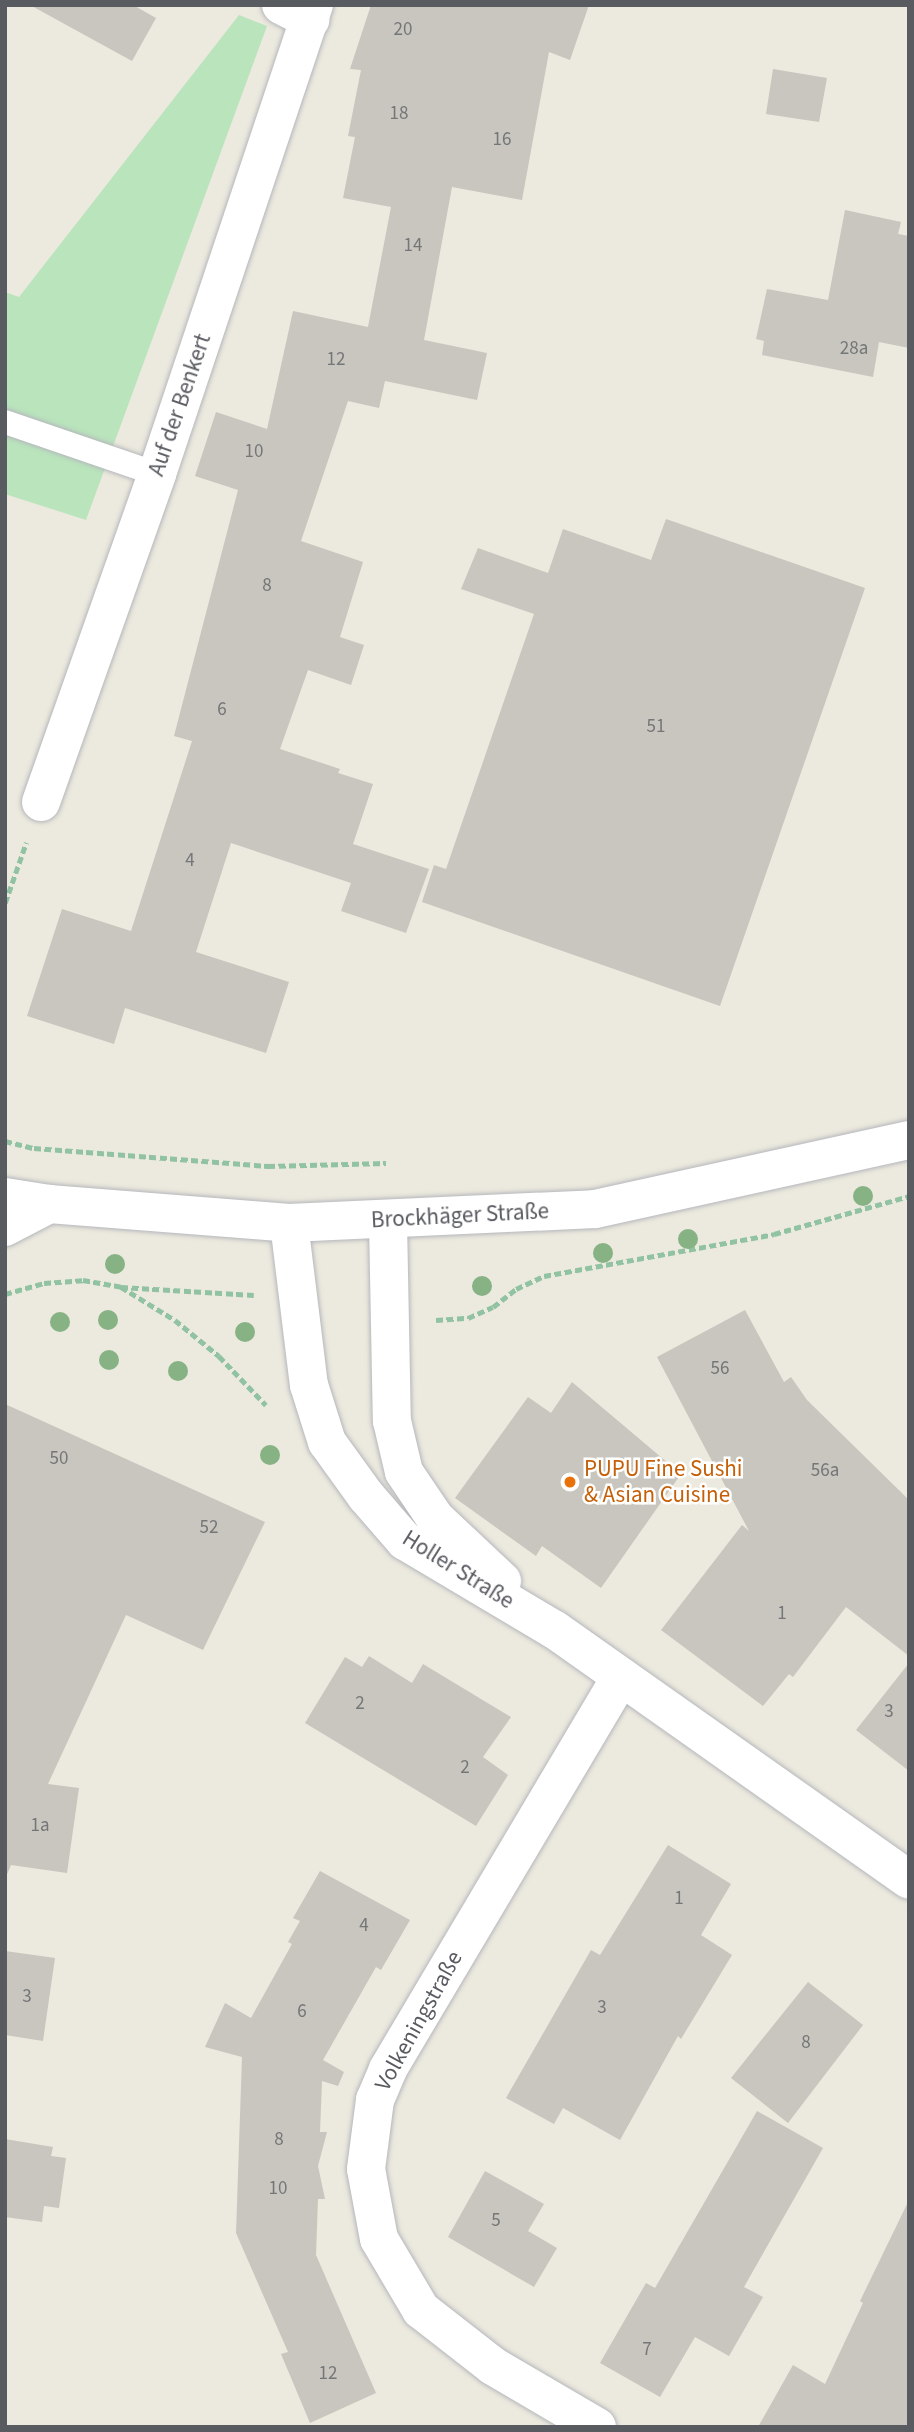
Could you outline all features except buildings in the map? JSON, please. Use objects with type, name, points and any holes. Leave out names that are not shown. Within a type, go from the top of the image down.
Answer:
[{"type":"street","name":"Auf der Benkert","points":[[41,802],[158,474],[302,10]]},
{"type":"street","name":"Brockhäger Straße","points":[[5,1197],[49,1204],[289,1223],[388,1221],[595,1209],[909,1140]]},
{"type":"street","points":[[5,1227],[49,1204]]},
{"type":"street","name":"Holler Straße","points":[[388,1221],[393,1421],[404,1472],[435,1518],[555,1630]]},
{"type":"street","name":"Holler Straße","points":[[289,1223],[309,1385],[327,1442],[366,1496],[405,1541],[555,1630],[909,1880]]},
{"type":"street","name":"Volkeningstraße","points":[[597,2427],[493,2366],[421,2310],[379,2239],[366,2169],[375,2100],[388,2069],[621,1677]]},
{"type":"lane","points":[[5,422],[158,474]]},
{"type":"path","points":[[5,903],[41,802]]},
{"type":"path","points":[[5,1141],[34,1148],[268,1166],[386,1163]]},
{"type":"path","points":[[424,1318],[468,1318],[493,1307],[516,1289],[544,1276],[774,1234],[909,1196]]},
{"type":"path","points":[[5,1294],[44,1283],[83,1280],[121,1287],[267,1297]]},
{"type":"green space","points":[[239,15],[267,26],[86,520],[5,494],[5,292],[19,297]]},
{"type":"place","name":"PUPU Fine Sushi & Asian Cuisine","points":[[570,1482]]}]
